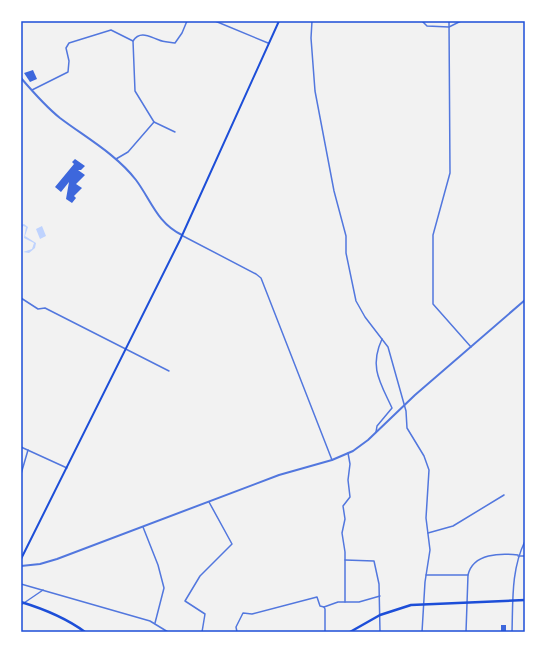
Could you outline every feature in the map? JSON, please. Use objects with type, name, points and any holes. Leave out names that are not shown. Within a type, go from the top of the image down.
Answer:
[{"type":"highway","points":[[350,632],[380,615],[403,607],[424,604],[525,600]]},
{"type":"highway","points":[[21,602],[44,609],[69,621],[85,632]]},
{"type":"main road","points":[[21,559],[182,235],[279,21]]},
{"type":"street","points":[[175,132],[154,122],[134,89],[134,41],[137,36],[141,35],[152,36],[158,40],[175,43],[182,33],[187,21]]},
{"type":"street","points":[[215,21],[269,43]]},
{"type":"street","points":[[312,21],[310,32],[315,91],[334,191],[346,236],[346,252],[356,302],[362,313],[389,349],[404,405],[408,432],[421,451],[429,470],[426,518],[430,550],[426,575],[422,632]]},
{"type":"street","points":[[422,21],[427,26],[449,27],[461,21]]},
{"type":"street","points":[[449,21],[450,173],[433,234],[433,304],[471,347]]},
{"type":"street","points":[[32,90],[68,71],[69,61],[66,48],[69,43],[111,30],[134,41]]},
{"type":"street","points":[[21,78],[54,113],[116,159],[135,179],[161,220],[172,230],[261,278],[332,460]]},
{"type":"street","points":[[116,159],[128,152],[154,122]]},
{"type":"street","points":[[21,298],[38,309],[45,308],[169,371]]},
{"type":"street","points":[[21,566],[48,562],[295,469],[332,460],[348,453],[363,444],[376,433],[404,405],[525,300]]},
{"type":"street","points":[[376,433],[377,426],[392,408],[383,390],[375,366],[376,356],[382,339]]},
{"type":"street","points":[[21,447],[67,468]]},
{"type":"street","points":[[21,474],[28,450]]},
{"type":"street","points":[[344,602],[345,560],[342,533],[345,516],[343,506],[350,497],[348,480],[350,464],[348,453]]},
{"type":"street","points":[[428,533],[453,526],[504,495]]},
{"type":"street","points":[[202,632],[205,614],[185,601],[200,576],[232,544],[209,502]]},
{"type":"street","points":[[143,527],[158,565],[164,588],[155,623]]},
{"type":"street","points":[[512,632],[512,600],[518,555],[525,541]]},
{"type":"street","points":[[466,632],[468,575],[471,568],[484,557],[496,554],[525,556]]},
{"type":"street","points":[[345,560],[374,561],[380,596],[380,632]]},
{"type":"street","points":[[426,575],[468,575]]},
{"type":"street","points":[[21,584],[155,623],[168,632]]},
{"type":"street","points":[[21,605],[43,590]]},
{"type":"street","points":[[324,607],[338,602],[359,602],[380,596]]},
{"type":"street","points":[[237,632],[236,627],[243,613],[252,614],[315,597],[317,597],[320,606],[324,607]]},
{"type":"street","points":[[324,607],[325,632]]},
{"type":"water","points":[[24,224],[28,227],[25,236],[36,243],[35,248],[29,253],[23,252],[32,249],[34,243],[24,238],[26,227],[23,226],[21,229],[21,225]]},
{"type":"water","points":[[42,226],[46,236],[40,239],[36,229]]},
{"type":"building","points":[[33,70],[37,79],[30,82],[24,73]]},
{"type":"building","points":[[75,159],[85,166],[81,170],[78,170],[85,175],[76,184],[82,188],[74,196],[76,198],[72,203],[66,199],[69,182],[61,192],[55,187],[74,164],[72,162]]},
{"type":"building","points":[[501,625],[506,625],[506,632],[501,632]]}]
